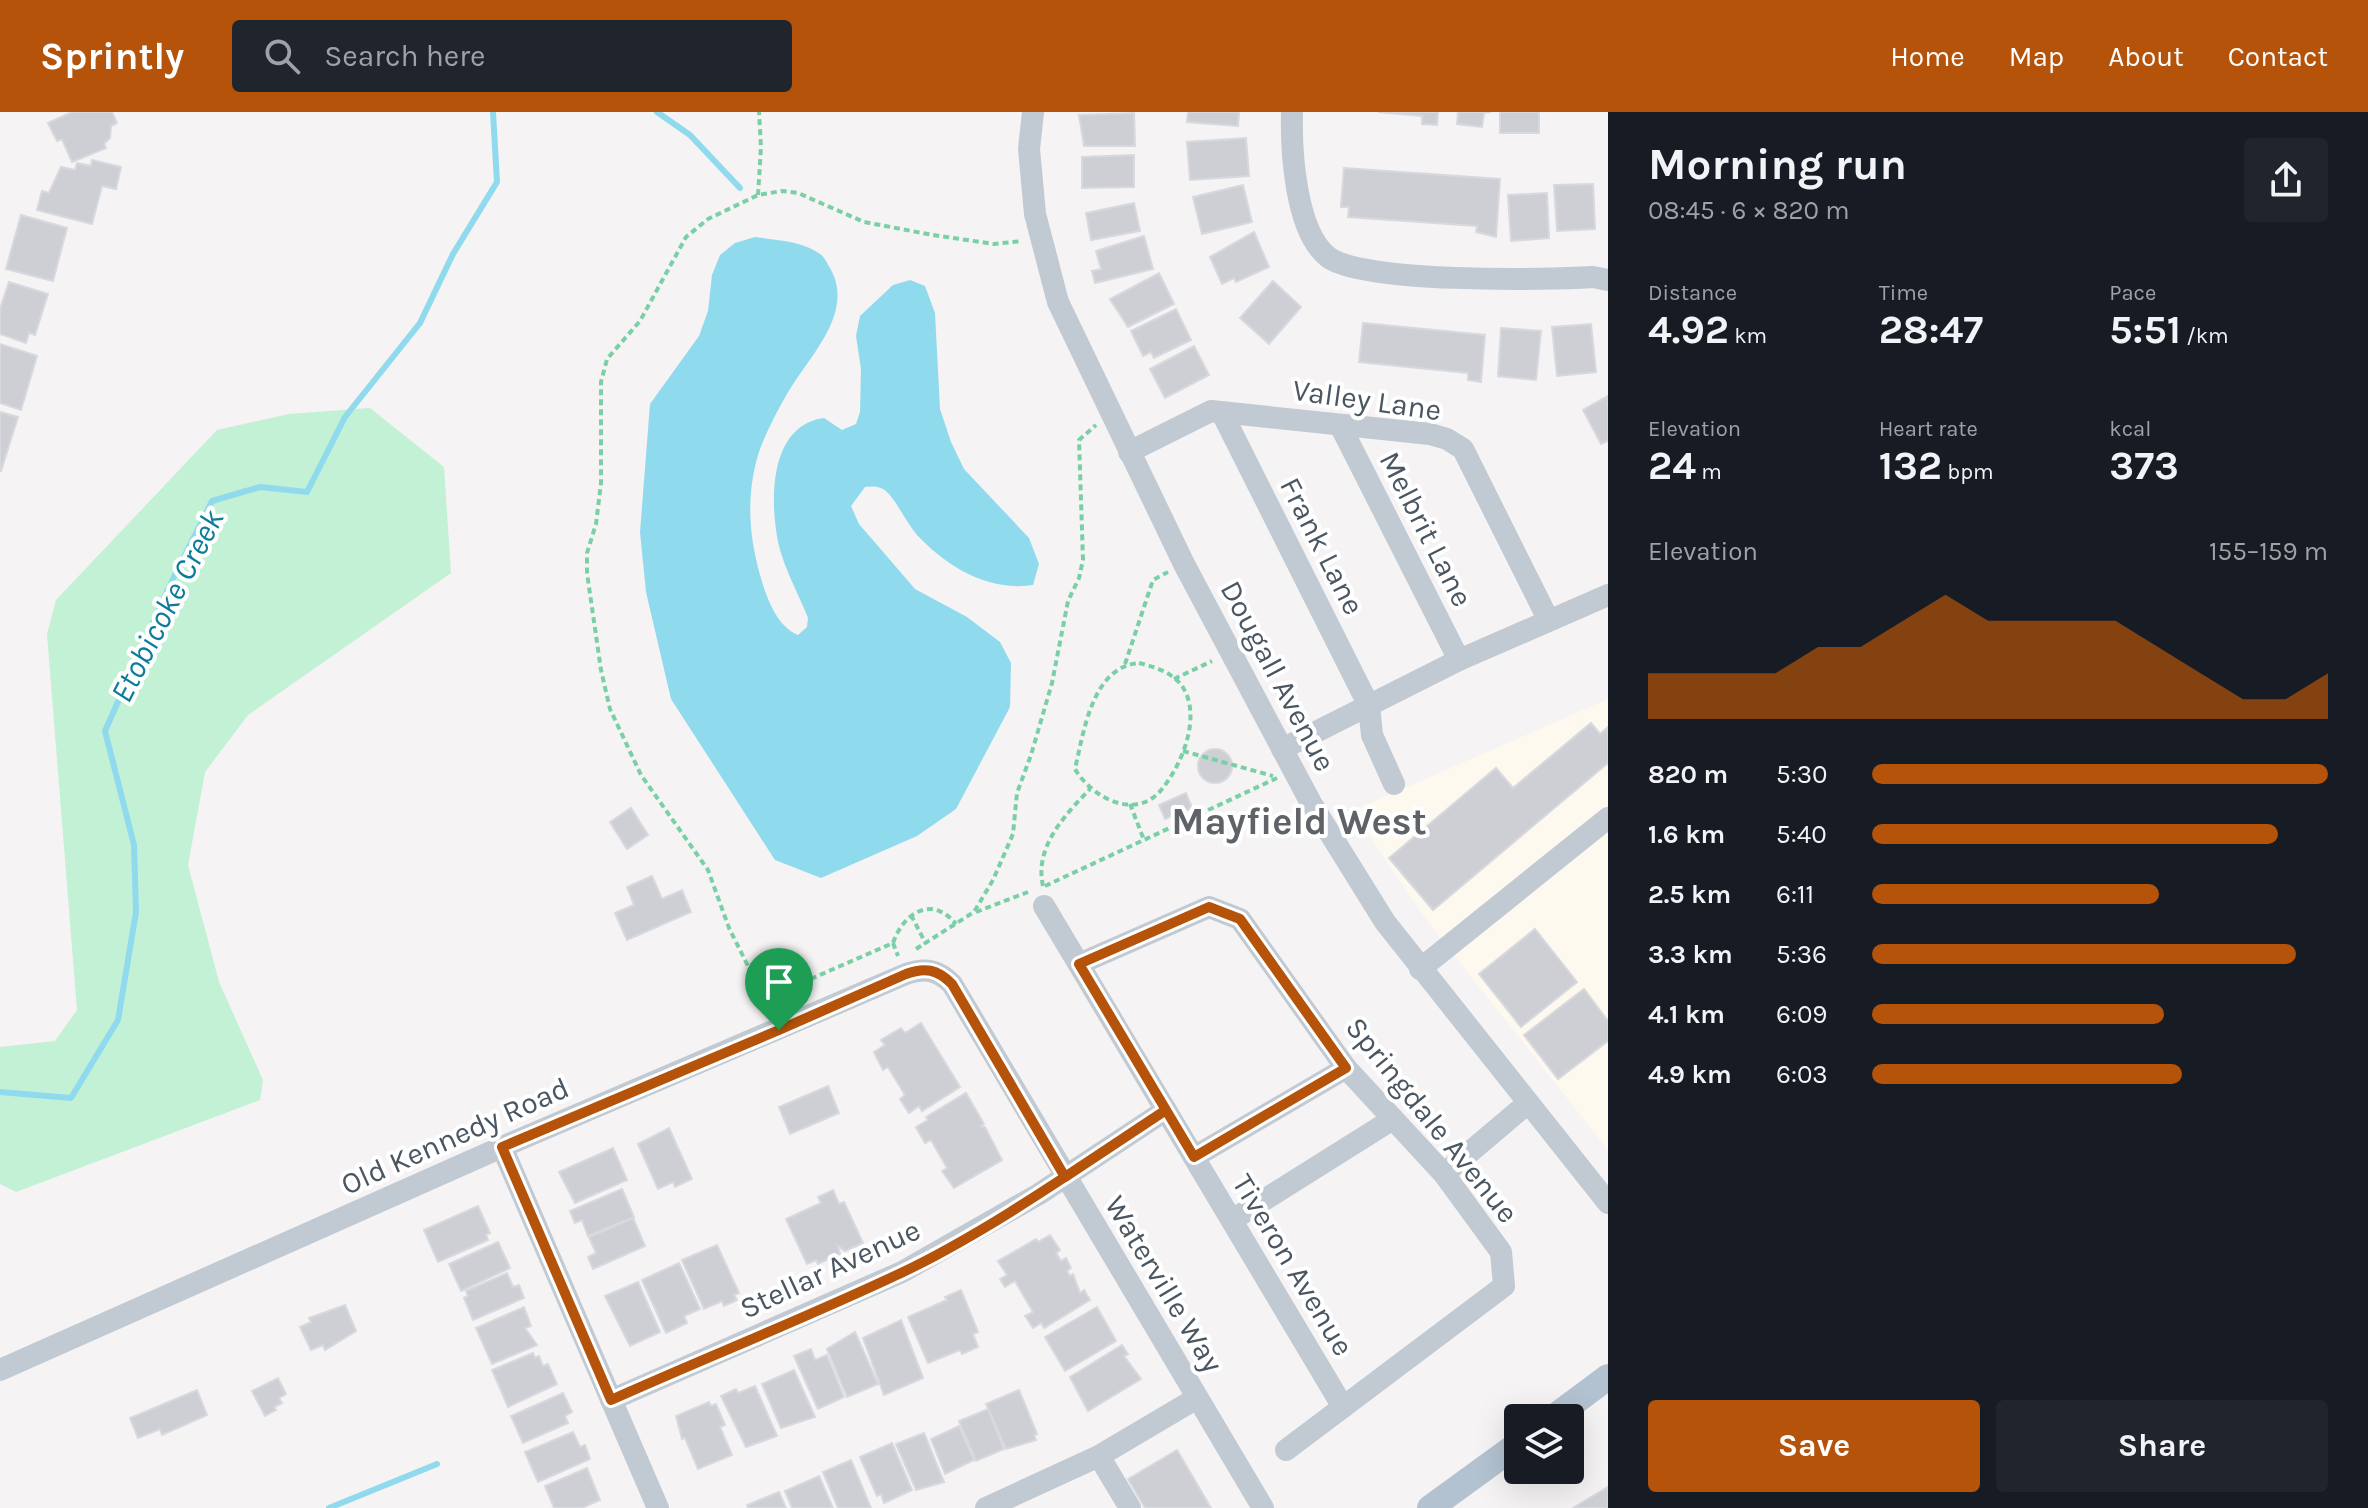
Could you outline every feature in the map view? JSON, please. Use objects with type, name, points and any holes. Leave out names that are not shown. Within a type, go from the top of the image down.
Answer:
[{"type":"main road","points":[[1572,1404],[1608,1377]]},
{"type":"main road","points":[[1430,1508],[1504,1454]]},
{"type":"street","name":"Dougall Avenue","points":[[1033,112],[1029,149],[1040,239],[1058,302],[1184,564],[1301,783],[1385,922],[1608,1203]]},
{"type":"street","points":[[1292,112],[1294,171],[1302,207],[1319,247],[1335,261],[1371,269],[1492,280],[1593,277],[1608,280]]},
{"type":"street","name":"Valley Lane","points":[[1129,452],[1211,411],[1430,434],[1447,439],[1463,449],[1548,619]]},
{"type":"street","name":"Frank Lane","points":[[1222,413],[1369,706],[1372,735],[1394,784]]},
{"type":"street","name":"Melbrit Lane","points":[[1340,425],[1459,660]]},
{"type":"street","points":[[1282,749],[1459,660],[1608,595]]},
{"type":"street","points":[[1420,969],[1608,818]]},
{"type":"street","name":"Tiveron Avenue","points":[[1037,899],[1079,964],[1343,1407]]},
{"type":"street","name":"Springdale Avenue","points":[[1079,964],[1209,907],[1240,919],[1346,1068],[1444,1174],[1501,1252],[1504,1286],[1286,1450]]},
{"type":"street","name":"Old Kennedy Road","points":[[0,1370],[502,1147],[906,974],[925,969],[937,971]]},
{"type":"street","name":"Waterville Way","points":[[937,971],[952,984],[1263,1508]]},
{"type":"street","points":[[1194,1157],[1346,1068]]},
{"type":"street","points":[[1444,1174],[1528,1103]]},
{"type":"street","name":"Stellar Avenue","points":[[611,1400],[902,1272],[1065,1177],[1166,1110]]},
{"type":"street","points":[[1232,1220],[1393,1119]]},
{"type":"street","points":[[502,1147],[658,1508]]},
{"type":"street","points":[[986,1508],[1099,1456],[1197,1398]]},
{"type":"street","points":[[1099,1456],[1130,1508]]},
{"type":"path","points":[[758,195],[759,112]]},
{"type":"path","points":[[779,1030],[729,928],[708,870],[641,775],[620,736],[601,670],[587,563],[601,483],[601,382],[607,359],[640,321],[686,237],[708,219],[758,195],[782,191],[798,193],[864,222],[933,235],[994,244],[1040,239]]},
{"type":"path","points":[[974,912],[993,880],[1013,834],[1017,793],[1052,683],[1068,601],[1079,578],[1083,560],[1079,440],[1110,413]]},
{"type":"path","points":[[1125,664],[1153,580],[1184,564]]},
{"type":"path","points":[[1174,679],[1231,652]]},
{"type":"path","points":[[1139,663],[1174,679],[1188,698],[1192,714],[1183,751],[1161,791],[1147,800],[1130,804],[1113,802],[1090,789],[1075,769],[1086,722],[1107,675],[1125,664],[1139,663]]},
{"type":"path","points":[[1183,751],[1301,783]]},
{"type":"path","points":[[1090,789],[1055,826],[1039,871],[1043,887],[1279,777]]},
{"type":"path","points":[[1130,804],[1144,840]]},
{"type":"path","points":[[935,940],[974,912],[1037,899]]},
{"type":"path","points":[[765,999],[893,943],[899,926],[911,915],[929,910],[942,914],[956,924]]},
{"type":"path","points":[[911,915],[926,944]]},
{"type":"shaded area","points":[[1608,699],[1608,1150],[1428,922],[1352,811]]},
{"type":"green space","points":[[370,408],[444,467],[451,573],[248,715],[205,772],[188,865],[219,982],[263,1080],[260,1100],[16,1192],[0,1184],[0,1047],[55,1041],[77,1010],[47,634],[56,600],[217,430],[289,414]]},
{"type":"water","points":[[755,237],[805,246],[822,255],[836,285],[837,301],[833,318],[817,350],[772,421],[752,480],[750,512],[756,559],[769,601],[784,625],[798,635],[807,627],[808,618],[786,567],[777,536],[774,501],[778,464],[793,434],[806,423],[824,418],[842,430],[856,424],[860,412],[861,369],[856,336],[860,316],[893,285],[910,280],[925,286],[935,313],[940,409],[951,442],[964,469],[1029,538],[1039,564],[1033,585],[1016,586],[984,580],[955,566],[928,546],[883,489],[865,487],[851,506],[859,524],[915,589],[967,617],[1000,642],[1011,663],[1010,707],[956,809],[917,836],[821,878],[775,860],[671,699],[646,592],[640,532],[650,404],[699,336],[708,311],[712,275],[720,255],[735,243]]},
{"type":"building","points":[[72,112],[112,112],[117,123],[111,126],[110,138],[104,144],[106,148],[72,162],[62,139],[57,141],[48,123]]},
{"type":"building","points":[[1188,112],[1239,112],[1238,126],[1187,122]]},
{"type":"building","points":[[1378,112],[1438,112],[1437,125],[1422,124],[1422,116]]},
{"type":"building","points":[[1458,112],[1491,112],[1484,113],[1482,127],[1457,124]]},
{"type":"building","points":[[1500,112],[1539,112],[1539,133],[1500,133]]},
{"type":"building","points":[[1134,113],[1135,146],[1084,146],[1079,115]]},
{"type":"building","points":[[1246,138],[1249,176],[1190,180],[1187,142]]},
{"type":"building","points":[[1134,155],[1134,187],[1082,188],[1082,157]]},
{"type":"building","points":[[92,160],[121,167],[116,189],[102,186],[92,224],[37,210],[42,191],[49,193],[61,167],[75,170],[77,163],[91,166]]},
{"type":"building","points":[[1344,168],[1500,179],[1496,237],[1476,232],[1477,226],[1348,217],[1349,207],[1341,207]]},
{"type":"building","points":[[1593,184],[1595,229],[1557,231],[1554,185]]},
{"type":"building","points":[[1243,185],[1252,222],[1202,234],[1193,197]]},
{"type":"building","points":[[1547,193],[1549,238],[1511,241],[1508,195]]},
{"type":"building","points":[[1134,203],[1140,231],[1091,240],[1086,213]]},
{"type":"building","points":[[21,215],[67,228],[53,281],[6,269]]},
{"type":"building","points":[[1254,232],[1269,267],[1236,282],[1234,278],[1222,284],[1210,257]]},
{"type":"building","points":[[1144,236],[1153,269],[1095,283],[1092,271],[1101,269],[1096,251]]},
{"type":"building","points":[[1159,273],[1174,304],[1128,327],[1110,299]]},
{"type":"building","points":[[1273,281],[1301,307],[1269,344],[1240,318]]},
{"type":"building","points":[[9,282],[48,294],[35,335],[29,333],[26,343],[0,334],[0,309]]},
{"type":"building","points":[[1176,309],[1191,340],[1154,358],[1151,352],[1143,356],[1131,331]]},
{"type":"building","points":[[1363,323],[1485,335],[1481,382],[1468,380],[1468,373],[1359,362]]},
{"type":"building","points":[[1591,324],[1596,372],[1557,376],[1552,327]]},
{"type":"building","points":[[1501,328],[1541,331],[1536,380],[1498,376]]},
{"type":"building","points":[[0,344],[37,356],[21,410],[0,403]]},
{"type":"building","points":[[1194,346],[1209,375],[1165,398],[1150,369]]},
{"type":"building","points":[[1608,396],[1608,441],[1601,444],[1583,410]]},
{"type":"building","points":[[0,412],[18,417],[1,471],[0,471]]},
{"type":"building","points":[[1591,723],[1600,734],[1608,727],[1608,763],[1433,910],[1389,858],[1496,768],[1513,788]]},
{"type":"building","points":[[1215,749],[1227,754],[1232,766],[1227,778],[1215,783],[1203,778],[1198,766],[1203,754]]},
{"type":"building","points":[[1186,793],[1192,808],[1165,819],[1159,805]]},
{"type":"building","points":[[631,808],[648,835],[627,849],[610,822]]},
{"type":"building","points":[[652,876],[662,899],[682,890],[691,912],[627,940],[615,913],[634,905],[627,887]]},
{"type":"building","points":[[1535,929],[1577,982],[1521,1027],[1479,974]]},
{"type":"building","points":[[1584,989],[1608,1021],[1608,1041],[1558,1079],[1524,1035]]},
{"type":"building","points":[[921,1023],[960,1087],[922,1111],[919,1106],[909,1113],[900,1099],[905,1095],[888,1067],[883,1070],[874,1052],[885,1045],[881,1040],[901,1028],[905,1033]]},
{"type":"building","points":[[828,1086],[839,1113],[790,1134],[779,1107]]},
{"type":"building","points":[[966,1093],[984,1124],[981,1126],[985,1127],[1002,1160],[954,1188],[942,1171],[947,1168],[931,1140],[925,1143],[916,1127],[928,1120],[926,1117]]},
{"type":"building","points":[[669,1128],[692,1179],[675,1187],[673,1182],[658,1189],[638,1144]]},
{"type":"building","points":[[613,1148],[627,1180],[575,1203],[559,1172]]},
{"type":"building","points":[[622,1189],[634,1217],[588,1236],[582,1220],[575,1223],[570,1211]]},
{"type":"building","points":[[833,1190],[839,1204],[844,1202],[863,1243],[845,1251],[838,1246],[840,1254],[818,1264],[816,1260],[807,1264],[786,1219],[821,1203],[818,1197]]},
{"type":"building","points":[[478,1206],[490,1233],[486,1235],[488,1240],[438,1262],[424,1230]]},
{"type":"building","points":[[633,1218],[645,1246],[593,1269],[588,1257],[596,1253],[589,1237]]},
{"type":"building","points":[[1050,1235],[1060,1250],[1056,1253],[1061,1261],[1066,1258],[1071,1268],[1067,1271],[1070,1276],[1073,1274],[1080,1293],[1084,1290],[1090,1300],[1044,1328],[1041,1323],[1033,1328],[1025,1316],[1033,1312],[1015,1281],[1005,1287],[1000,1279],[1007,1275],[998,1261],[1036,1239],[1038,1242]]},
{"type":"building","points":[[498,1242],[510,1268],[461,1291],[449,1264]]},
{"type":"building","points":[[717,1245],[739,1293],[734,1295],[737,1300],[724,1306],[722,1301],[704,1309],[682,1260]]},
{"type":"building","points":[[679,1263],[700,1309],[684,1316],[687,1323],[666,1333],[642,1280]]},
{"type":"building","points":[[507,1273],[513,1287],[519,1285],[524,1298],[473,1320],[464,1298],[468,1296],[466,1291]]},
{"type":"building","points":[[638,1282],[660,1332],[630,1346],[605,1296]]},
{"type":"building","points":[[961,1290],[978,1332],[973,1334],[978,1347],[962,1354],[960,1350],[928,1363],[908,1317],[947,1300],[945,1297]]},
{"type":"building","points":[[345,1305],[356,1331],[325,1350],[323,1345],[311,1350],[300,1327],[311,1322],[309,1318]]},
{"type":"building","points":[[524,1307],[531,1326],[525,1328],[537,1345],[492,1364],[476,1328]]},
{"type":"building","points":[[1097,1307],[1116,1341],[1065,1371],[1045,1337]]},
{"type":"building","points":[[901,1320],[923,1378],[884,1395],[863,1338]]},
{"type":"building","points":[[855,1332],[878,1384],[847,1397],[827,1349]]},
{"type":"building","points":[[1122,1345],[1128,1354],[1124,1356],[1141,1379],[1088,1411],[1070,1377]]},
{"type":"building","points":[[811,1349],[815,1360],[827,1355],[844,1397],[818,1409],[794,1356]]},
{"type":"building","points":[[533,1353],[535,1358],[539,1356],[543,1366],[548,1364],[557,1384],[508,1407],[492,1370]]},
{"type":"building","points":[[794,1370],[815,1417],[781,1428],[762,1384]]},
{"type":"building","points":[[278,1378],[286,1394],[279,1398],[282,1403],[274,1407],[276,1410],[265,1416],[252,1391]]},
{"type":"building","points":[[755,1386],[777,1436],[746,1447],[721,1396],[736,1389],[738,1393]]},
{"type":"building","points":[[197,1390],[207,1415],[162,1435],[160,1429],[138,1438],[130,1418]]},
{"type":"building","points":[[1019,1390],[1037,1434],[1034,1435],[1036,1440],[1006,1449],[986,1404]]},
{"type":"building","points":[[563,1393],[572,1412],[565,1416],[568,1423],[523,1443],[511,1416]]},
{"type":"building","points":[[709,1402],[711,1406],[716,1404],[725,1425],[720,1427],[732,1455],[698,1469],[685,1438],[682,1439],[676,1416]]},
{"type":"building","points":[[988,1409],[1004,1449],[976,1461],[959,1421]]},
{"type":"building","points":[[959,1426],[974,1460],[945,1474],[931,1439]]},
{"type":"building","points":[[573,1432],[580,1447],[585,1445],[590,1459],[538,1482],[525,1452]]},
{"type":"building","points":[[924,1433],[944,1482],[916,1490],[896,1444]]},
{"type":"building","points":[[892,1443],[912,1490],[884,1503],[881,1494],[877,1496],[860,1457]]},
{"type":"building","points":[[1177,1450],[1211,1508],[1145,1508],[1128,1479]]},
{"type":"building","points":[[851,1460],[871,1508],[838,1508],[823,1472]]},
{"type":"building","points":[[587,1468],[600,1500],[582,1508],[554,1508],[545,1486]]},
{"type":"building","points":[[819,1476],[833,1508],[792,1508],[785,1491]]},
{"type":"building","points":[[1608,1487],[1608,1508],[1573,1508]]},
{"type":"building","points":[[779,1492],[786,1508],[748,1508],[747,1505]]},
{"type":"waterway","name":"Etobicoke Creek","points":[[0,1092],[71,1098],[118,1020],[136,912],[134,845],[105,731],[169,587],[212,501],[260,487],[307,492],[345,417],[420,323],[453,254],[497,182],[493,112]]},
{"type":"waterway","points":[[657,112],[690,135],[740,188]]},
{"type":"waterway","points":[[329,1508],[437,1464]]},
{"type":"district","name":"Mayfield West","points":[[1299,821]]},
{"type":"route","points":[[779,1030],[502,1147],[611,1400],[926,1260],[1039,1194],[1065,1177],[1166,1110],[1194,1157],[1346,1068],[1240,919],[1209,907],[1079,964],[1166,1110],[1116,1143],[1065,1177],[952,984],[937,971],[925,969],[906,974],[779,1030]]}]
